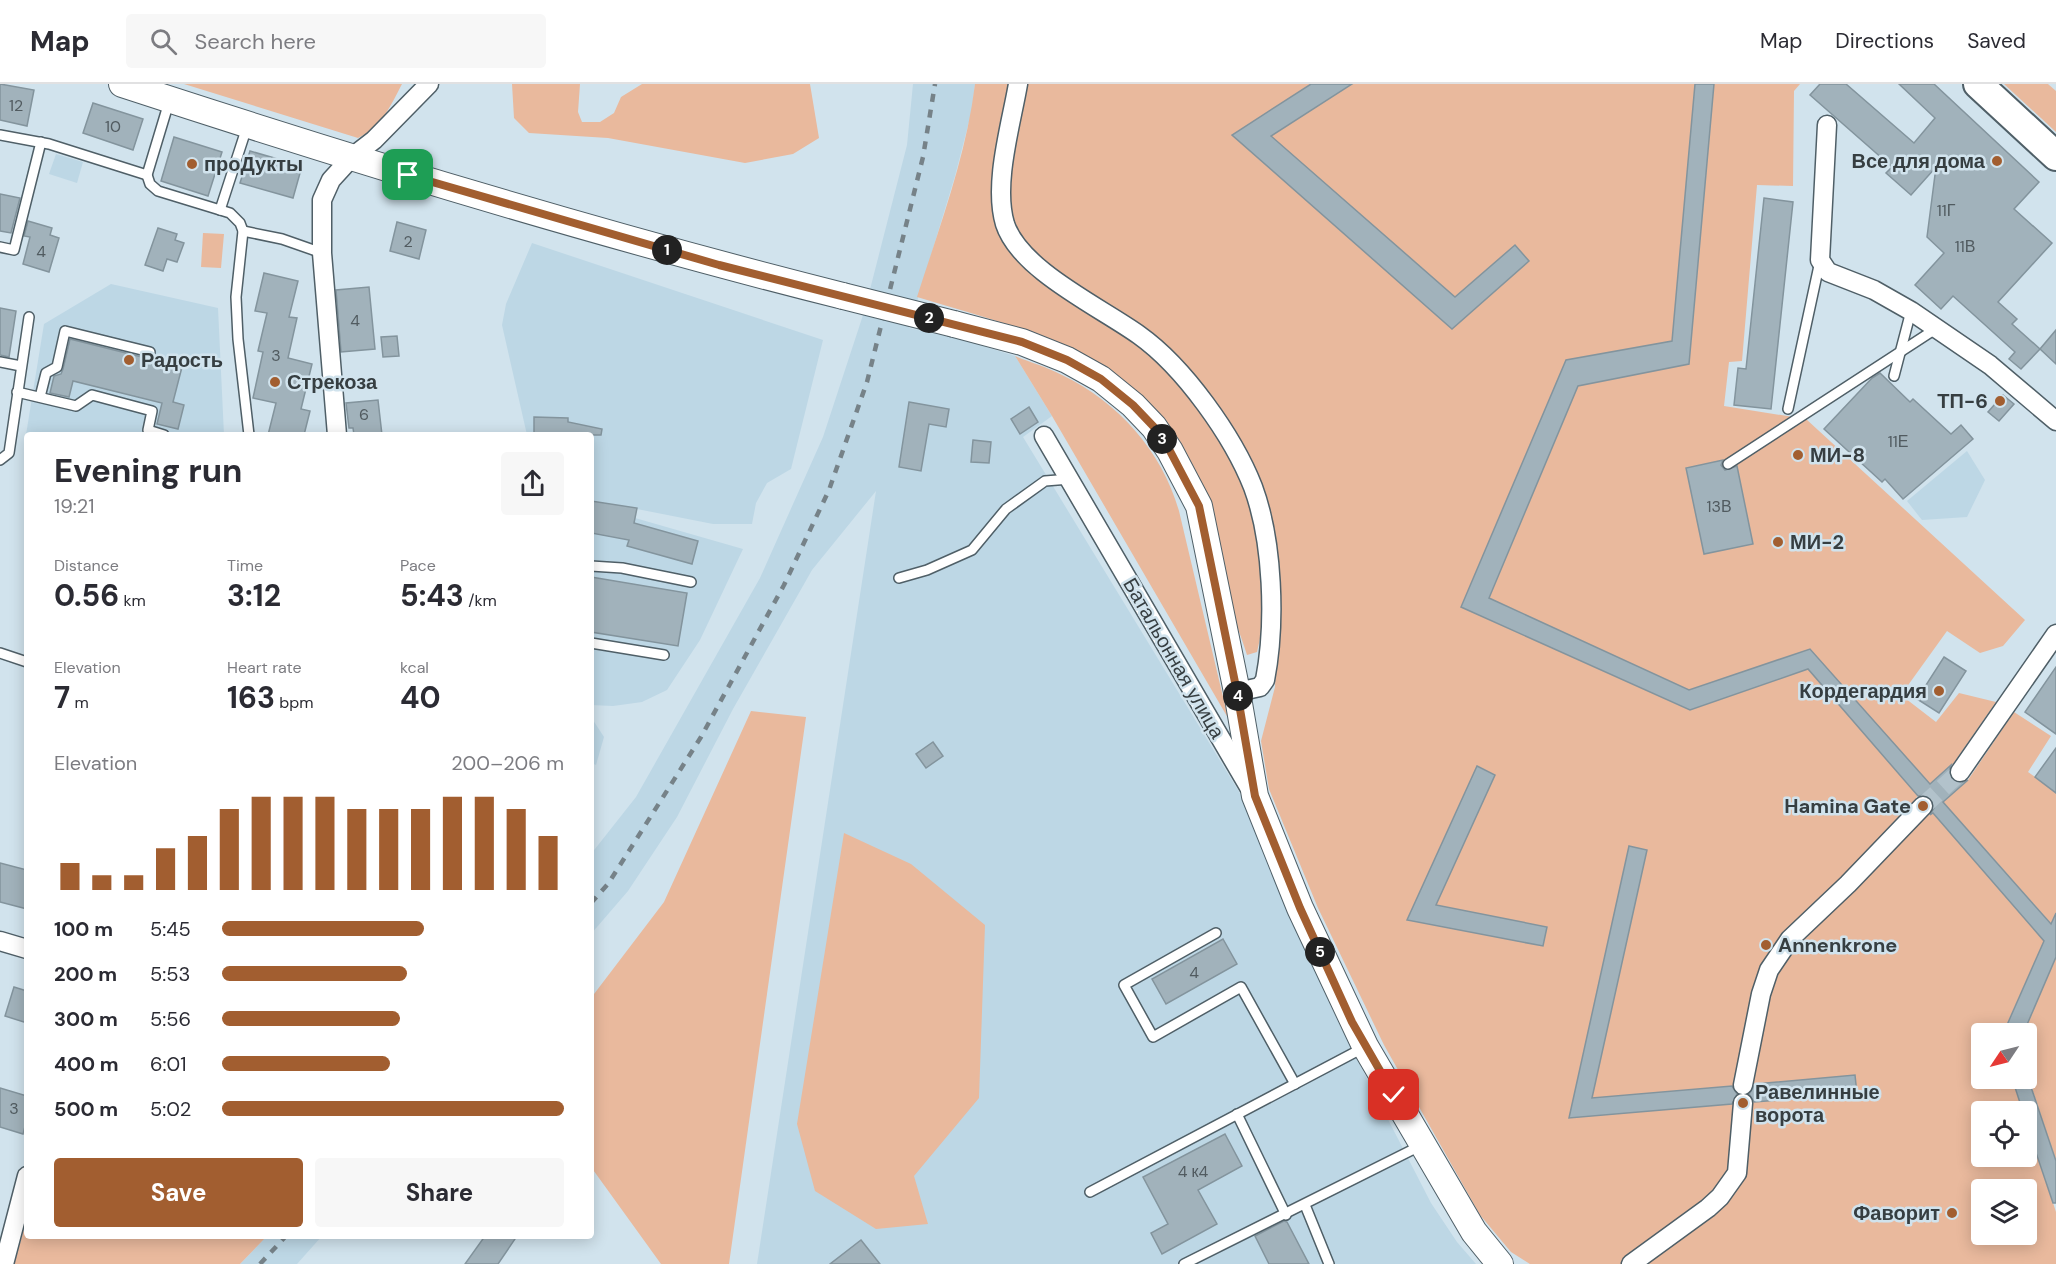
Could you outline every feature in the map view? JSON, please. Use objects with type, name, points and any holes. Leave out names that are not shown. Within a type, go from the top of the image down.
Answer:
[{"type":"main road","points":[[1978,84],[2056,156]]},
{"type":"street","points":[[122,84],[352,157],[642,243],[1022,342],[1067,360],[1101,379],[1133,405],[1154,427],[1170,451],[1199,506],[1237,692],[1255,796]]},
{"type":"street","points":[[337,432],[322,253],[320,218],[322,200],[331,180],[352,157],[374,140],[429,84]]},
{"type":"street","points":[[1018,84],[1002,190],[1005,223],[1012,239],[1032,263],[1140,335],[1173,364],[1208,409],[1236,454],[1253,488],[1265,538],[1271,621],[1265,680],[1260,687],[1237,692]]},
{"type":"street","points":[[1827,125],[1820,260],[1828,272],[1874,290],[1911,311],[1990,365],[2056,421]]},
{"type":"street","name":"Батальонная улица","points":[[1044,436],[1255,796],[1300,908],[1365,1047],[1474,1232],[1500,1264]]},
{"type":"street","points":[[1960,772],[2056,634]]},
{"type":"street","points":[[1631,1264],[1708,1208],[1720,1197],[1737,1173],[1743,1094],[1759,1005],[1769,970],[1790,939],[1848,884],[1923,806]]},
{"type":"street","points":[[0,941],[24,948]]},
{"type":"street","points":[[4,1264],[24,1187]]},
{"type":"lane","points":[[170,100],[147,175],[150,184],[158,191],[230,213],[240,223],[243,231],[236,297],[238,339],[249,432]]},
{"type":"lane","points":[[220,210],[248,124]]},
{"type":"lane","points":[[0,136],[41,142],[147,175]]},
{"type":"lane","points":[[0,248],[15,250],[27,190],[41,142]]},
{"type":"lane","points":[[243,231],[282,239],[322,253]]},
{"type":"lane","points":[[1788,409],[1820,260]]},
{"type":"lane","points":[[1894,376],[1911,311]]},
{"type":"lane","points":[[0,460],[9,453],[29,317]]},
{"type":"lane","points":[[1728,465],[1936,328]]},
{"type":"lane","points":[[40,398],[46,373],[57,367],[65,331],[150,352]]},
{"type":"lane","points":[[0,362],[21,366]]},
{"type":"lane","points":[[17,392],[76,406],[92,395],[152,411],[148,430],[154,432]]},
{"type":"lane","points":[[899,578],[927,570],[972,550],[1006,509],[1045,481],[1070,479]]},
{"type":"lane","points":[[594,566],[622,568],[691,582]]},
{"type":"lane","points":[[594,643],[664,655]]},
{"type":"lane","points":[[0,653],[24,661]]},
{"type":"lane","points":[[1216,933],[1124,985],[1153,1037],[1241,987],[1295,1084]]},
{"type":"lane","points":[[1090,1192],[1365,1047]]},
{"type":"lane","points":[[1237,1114],[1286,1215]]},
{"type":"lane","points":[[1184,1264],[1286,1215],[1422,1144]]},
{"type":"lane","points":[[1305,1205],[1329,1264]]},
{"type":"shaded area","points":[[184,84],[402,84],[379,122],[358,138]]},
{"type":"shaded area","points":[[512,84],[580,84],[578,112],[582,122],[600,122],[614,113],[621,97],[642,84],[810,84],[819,138],[793,154],[745,163],[608,138],[529,133],[514,118]]},
{"type":"shaded area","points":[[913,84],[975,84],[972,110],[955,176],[909,328],[967,341],[1015,356],[1052,416],[1023,437],[1244,800],[1289,914],[1341,1028],[1431,1203],[1457,1242],[1476,1264],[757,1264],[876,491],[812,570],[733,709],[677,817],[628,891],[594,931],[594,850],[636,797],[760,578],[823,437],[865,309],[907,145]]},
{"type":"shaded area","points":[[975,84],[1013,84],[999,227],[1132,336],[1182,382],[1232,459],[1248,495],[1261,557],[1263,625],[1257,652],[1247,655],[1231,610],[1206,496],[1185,450],[1158,413],[1126,383],[1090,359],[1050,340],[917,297],[958,165]]},
{"type":"shaded area","points":[[1024,84],[1695,84],[1672,341],[1566,360],[1461,607],[1690,710],[1808,669],[1918,796],[1916,798],[1930,815],[1933,813],[2044,941],[2007,1023],[1971,1023],[1971,1089],[2015,1089],[2020,1101],[1971,1101],[1971,1167],[2037,1167],[2037,1154],[2056,1212],[2056,1264],[1530,1264],[1511,1252],[1480,1215],[1384,1045],[1318,908],[1269,789],[1261,741],[1275,687],[1278,616],[1272,545],[1217,410],[1052,272],[1022,242],[1010,212],[1008,171]]},
{"type":"shaded area","points":[[1714,84],[1800,84],[1794,91],[1793,186],[1757,185],[1742,361],[1729,362],[1724,406],[1806,419],[2025,620],[2003,646],[1980,653],[1947,631],[1901,695],[1936,722],[1959,693],[1996,702],[1953,764],[1930,784],[1810,650],[1689,690],[1489,598],[1578,386],[1689,364]]},
{"type":"shaded area","points":[[2004,84],[2048,84],[2056,91],[2056,132]]},
{"type":"shaded area","points":[[56,154],[83,162],[77,183],[49,174]]},
{"type":"shaded area","points":[[203,233],[224,234],[221,268],[201,267]]},
{"type":"shaded area","points":[[532,243],[823,340],[791,469],[767,483],[756,503],[752,524],[713,524],[637,509],[635,518],[743,549],[700,640],[667,690],[642,702],[613,706],[594,705],[594,432],[526,432],[502,325],[506,304]]},
{"type":"shaded area","name":"Радость","points":[[111,284],[218,308],[224,432],[26,432],[44,324]]},
{"type":"shaded area","points":[[1015,356],[1056,372],[1102,399],[1135,431],[1161,468],[1179,511],[1228,718],[1052,416]]},
{"type":"shaded area","points":[[1967,451],[1985,480],[1967,517],[1922,520],[1907,501]]},
{"type":"shaded area","points":[[751,711],[806,717],[729,1264],[661,1264],[594,1171],[594,994],[664,902]]},
{"type":"shaded area","points":[[2014,712],[2051,736],[2028,772],[2056,792],[2056,929],[1943,802],[1968,780]]},
{"type":"shaded area","points":[[594,722],[604,737],[596,765],[594,764]]},
{"type":"shaded area","points":[[844,833],[911,864],[985,925],[979,1098],[914,1176],[928,1224],[876,1229],[815,1191],[797,1124]]},
{"type":"shaded area","points":[[2056,957],[2056,1161],[2032,1089],[2037,1089],[2037,1023],[2028,1023]]},
{"type":"shaded area","points":[[24,1229],[24,1239],[264,1239],[240,1264],[14,1264]]},
{"type":"shaded area","points":[[264,1239],[319,1239],[297,1264],[240,1264]]},
{"type":"building","points":[[0,84],[34,90],[27,126],[0,120]]},
{"type":"building","points":[[1311,84],[1352,84],[1271,136],[1455,297],[1515,245],[1529,261],[1452,329],[1232,135]]},
{"type":"building","points":[[1695,84],[1714,84],[1689,364],[1578,386],[1489,598],[1689,690],[1810,649],[1930,784],[1951,765],[1949,772],[1953,781],[1960,783],[1968,780],[1943,802],[2051,924],[2056,913],[2056,957],[2028,1023],[2008,1023],[2044,941],[1933,813],[1930,815],[1934,808],[1931,798],[1925,795],[1918,796],[1808,669],[1690,710],[1461,607],[1566,360],[1672,341]]},
{"type":"building","points":[[1820,84],[1846,84],[1914,143],[1935,118],[1899,84],[1934,84],[2039,182],[2014,209],[2052,243],[1998,302],[2017,319],[2012,324],[2040,349],[2021,369],[2009,359],[2015,352],[1953,296],[1941,309],[1915,285],[1944,253],[1927,237],[1936,167],[1911,195],[1886,173],[1892,167],[1810,95]]},
{"type":"building","points":[[93,103],[143,119],[133,150],[83,133]]},
{"type":"building","points":[[174,137],[222,152],[208,196],[161,181]]},
{"type":"building","points":[[250,151],[302,166],[293,198],[240,183]]},
{"type":"building","points":[[0,194],[20,198],[11,233],[0,231]]},
{"type":"building","points":[[1764,198],[1793,202],[1771,409],[1734,405],[1738,368],[1746,369]]},
{"type":"building","points":[[28,221],[52,228],[50,235],[59,238],[49,272],[23,264],[30,237],[24,236]]},
{"type":"building","points":[[397,222],[426,230],[419,259],[390,251]]},
{"type":"building","points":[[158,228],[177,234],[175,240],[184,243],[177,262],[167,259],[163,271],[145,265]]},
{"type":"building","points":[[264,273],[298,281],[289,317],[297,318],[288,358],[312,364],[301,409],[310,411],[305,432],[269,432],[276,403],[253,398],[263,352],[258,351],[267,313],[255,311]]},
{"type":"building","points":[[369,287],[375,349],[341,352],[336,290]]},
{"type":"building","points":[[0,308],[16,311],[9,357],[0,355]]},
{"type":"building","points":[[2056,330],[2056,364],[2040,349]]},
{"type":"building","points":[[397,336],[399,356],[383,357],[381,337]]},
{"type":"building","points":[[70,339],[182,367],[173,402],[184,405],[178,429],[157,424],[162,403],[73,381],[69,397],[50,393],[54,376],[61,374],[63,369]]},
{"type":"building","points":[[1880,373],[1910,402],[1913,399],[1951,434],[1961,425],[1973,439],[1903,499],[1885,479],[1882,482],[1824,429],[1872,378]]},
{"type":"building","name":"ТП-6","points":[[2003,395],[2014,404],[1999,421],[1988,412]]},
{"type":"building","points":[[378,400],[382,432],[354,432],[353,428],[349,428],[346,403]]},
{"type":"building","points":[[909,402],[949,409],[946,427],[929,424],[921,471],[899,467]]},
{"type":"building","points":[[1029,407],[1038,422],[1020,434],[1011,419]]},
{"type":"building","points":[[534,417],[568,418],[568,422],[602,429],[601,435],[594,435],[594,432],[534,432]]},
{"type":"building","points":[[973,440],[991,442],[989,463],[971,462]]},
{"type":"building","points":[[1723,460],[1721,465],[1725,470],[1737,466],[1753,544],[1704,554],[1686,468]]},
{"type":"building","points":[[594,501],[637,508],[634,523],[698,541],[692,564],[627,546],[629,540],[594,534]]},
{"type":"building","points":[[594,578],[687,593],[678,646],[594,632]]},
{"type":"building","points":[[1944,657],[1966,671],[1939,713],[1917,699]]},
{"type":"building","points":[[2056,667],[2056,734],[2025,712]]},
{"type":"building","points":[[933,742],[943,756],[926,768],[916,754]]},
{"type":"building","points":[[2056,748],[2056,793],[2035,777]]},
{"type":"building","points":[[1477,766],[1495,775],[1436,905],[1547,927],[1543,946],[1407,920]]},
{"type":"building","points":[[1629,846],[1647,850],[1592,1098],[1732,1086],[1737,1094],[1732,1104],[1569,1118]]},
{"type":"building","points":[[0,863],[24,869],[24,908],[0,902]]},
{"type":"building","points":[[1223,939],[1237,964],[1166,1004],[1152,979]]},
{"type":"building","points":[[14,987],[24,990],[24,1022],[5,1016]]},
{"type":"building","points":[[1855,1075],[1857,1094],[1754,1102],[1749,1094],[1755,1084]]},
{"type":"building","points":[[0,1088],[24,1095],[23,1134],[0,1127]]},
{"type":"building","points":[[2016,1089],[2032,1089],[2036,1101],[2019,1101]]},
{"type":"building","points":[[2037,1105],[2056,1161],[2056,1203],[2053,1203],[2037,1156]]},
{"type":"building","points":[[1225,1134],[1242,1166],[1198,1190],[1217,1224],[1162,1254],[1151,1233],[1168,1224],[1143,1177]]},
{"type":"building","points":[[1284,1221],[1287,1222],[1309,1264],[1269,1264],[1255,1236]]},
{"type":"building","points":[[483,1239],[515,1239],[498,1264],[465,1264]]},
{"type":"building","points":[[861,1240],[880,1264],[830,1264]]},
{"type":"tunnel","points":[[1923,806],[1960,772]]},
{"type":"railway","points":[[594,900],[608,884],[701,737],[784,585],[829,490],[867,382],[923,157],[935,84]]},
{"type":"railway","points":[[260,1264],[283,1239]]},
{"type":"place","name":"Все для дома","points":[[1997,161]]},
{"type":"place","name":"проДукты","points":[[192,164]]},
{"type":"place","name":"Радость","points":[[129,360]]},
{"type":"place","name":"Стрекоза","points":[[275,382]]},
{"type":"place","name":"ТП-6","points":[[2000,401]]},
{"type":"place","name":"МИ-8","points":[[1798,455]]},
{"type":"place","name":"МИ-2","points":[[1778,542]]},
{"type":"place","name":"Кордегардия","points":[[1939,691]]},
{"type":"place","name":"Hamina Gate","points":[[1923,806]]},
{"type":"place","name":"Annenkrone","points":[[1766,945]]},
{"type":"place","name":"Равелинные ворота","points":[[1743,1103]]},
{"type":"place","name":"Фаворит","points":[[1952,1213]]},
{"type":"route","points":[[408,175],[719,265],[1022,342],[1067,360],[1101,379],[1133,405],[1154,427],[1170,451],[1199,506],[1237,692],[1255,796],[1300,908],[1352,1022],[1394,1095]]}]
